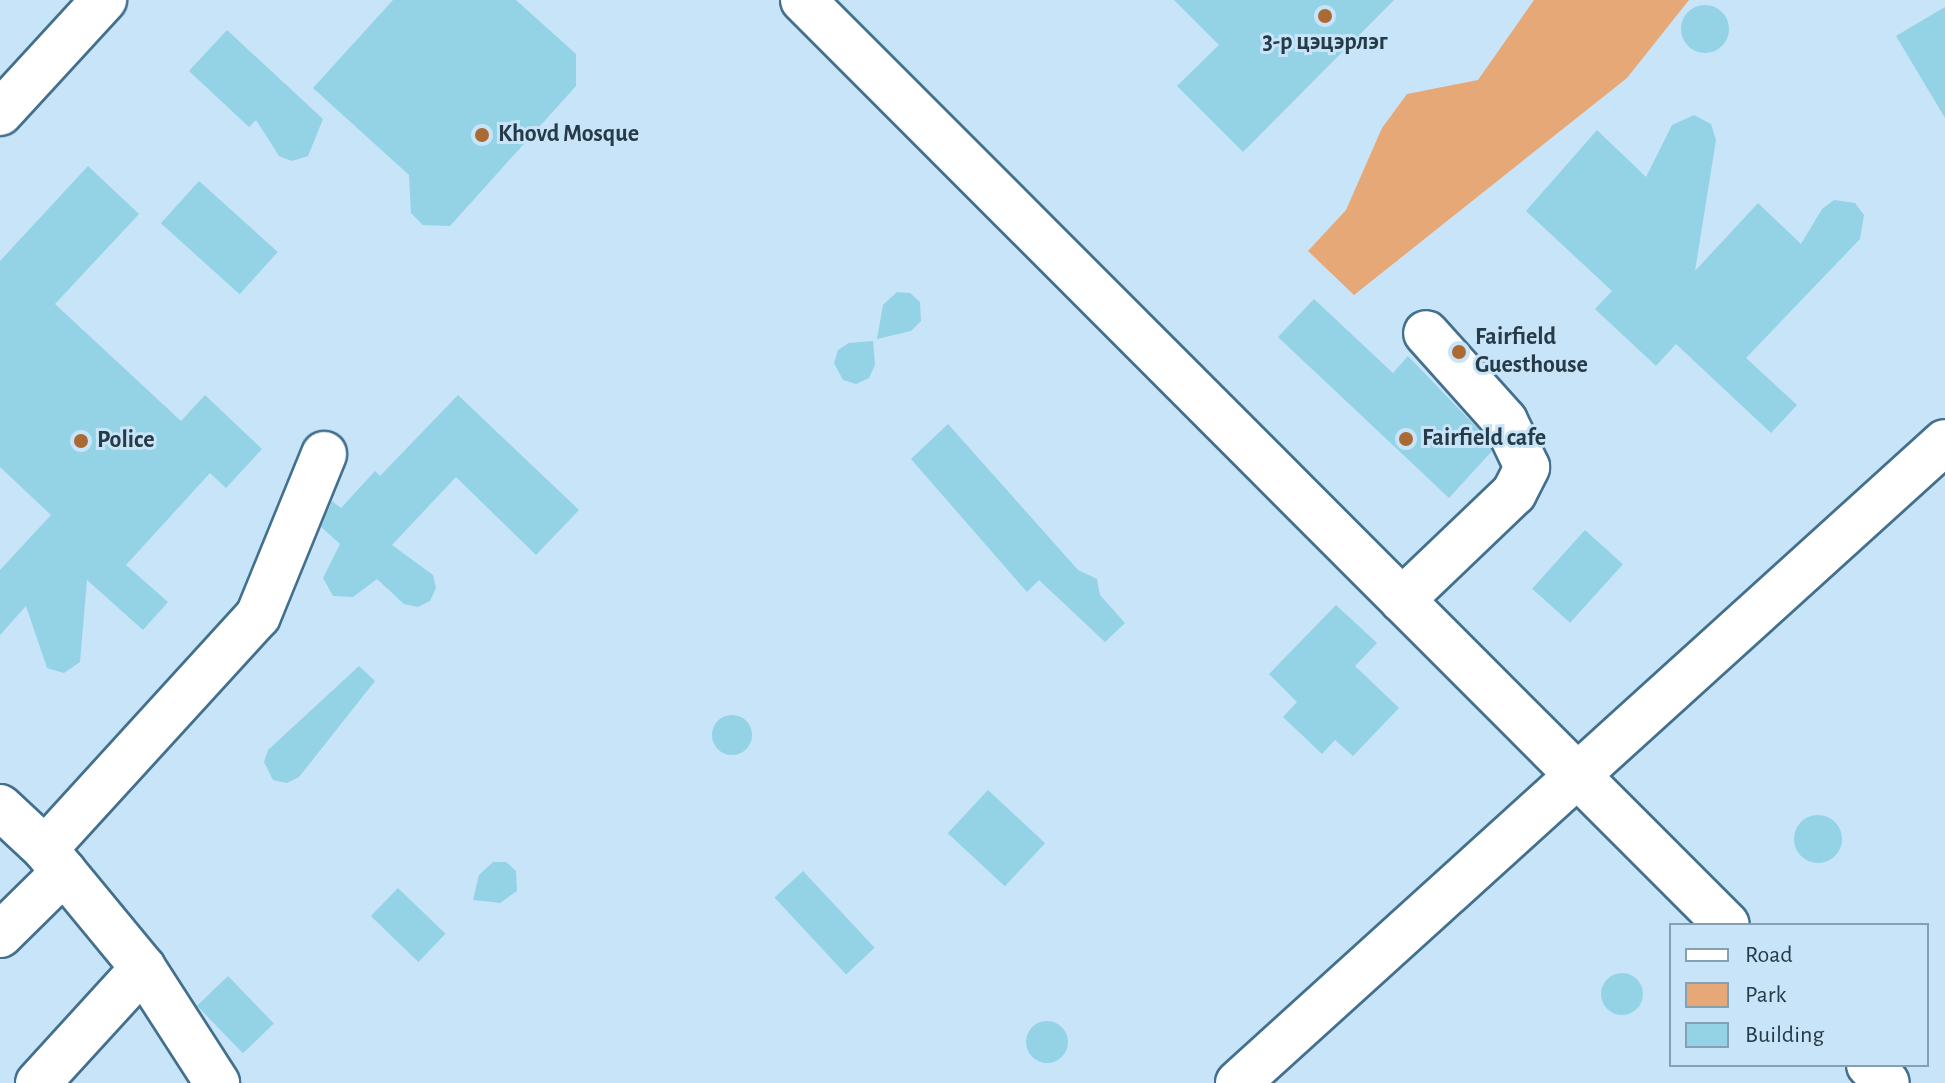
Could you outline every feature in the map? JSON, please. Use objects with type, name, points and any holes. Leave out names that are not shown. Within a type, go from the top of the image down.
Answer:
[{"type":"street","points":[[0,113],[104,0]]},
{"type":"street","points":[[827,8],[1402,600],[1725,923]]},
{"type":"street","points":[[1402,600],[1514,493],[1527,467],[1505,421],[1426,333]]},
{"type":"street","points":[[1238,1083],[1945,442]]},
{"type":"street","points":[[0,935],[55,860],[258,616],[324,454]]},
{"type":"street","points":[[0,807],[55,860],[143,968],[217,1083]]},
{"type":"street","points":[[38,1083],[143,968]]},
{"type":"street","points":[[1871,1067],[1887,1083]]},
{"type":"green space","points":[[1534,0],[1689,0],[1627,78],[1354,295],[1308,251],[1346,210],[1382,128],[1407,94],[1478,80]]},
{"type":"building","name":"Khovd Mosque","points":[[393,0],[516,0],[576,54],[576,86],[450,226],[423,225],[411,213],[409,175],[313,88]]},
{"type":"building","points":[[1174,0],[1394,0],[1243,152],[1177,86],[1219,45]]},
{"type":"building","points":[[1705,5],[1722,12],[1729,29],[1722,46],[1705,53],[1688,46],[1681,29],[1688,12]]},
{"type":"building","points":[[1945,7],[1945,118],[1896,36]]},
{"type":"building","points":[[227,30],[323,119],[308,156],[292,161],[279,156],[256,120],[249,127],[189,71]]},
{"type":"building","points":[[1694,115],[1711,124],[1716,140],[1695,271],[1758,203],[1801,244],[1822,209],[1834,200],[1855,203],[1864,215],[1860,239],[1746,358],[1797,405],[1771,433],[1676,344],[1656,366],[1595,309],[1612,291],[1526,211],[1597,130],[1646,177],[1672,125]]},
{"type":"building","points":[[88,166],[139,214],[55,304],[181,421],[205,395],[262,449],[226,488],[210,473],[126,565],[168,602],[143,630],[87,580],[80,662],[64,673],[47,668],[26,606],[0,635],[0,570],[51,515],[0,467],[0,261]]},
{"type":"building","points":[[199,181],[278,252],[240,294],[161,223]]},
{"type":"building","points":[[897,292],[910,293],[920,302],[921,321],[911,331],[877,339],[883,305]]},
{"type":"building","points":[[1314,299],[1393,373],[1408,356],[1484,435],[1492,451],[1449,498],[1278,337]]},
{"type":"building","points":[[873,341],[875,365],[869,378],[856,384],[843,380],[834,363],[838,350],[849,343]]},
{"type":"building","points":[[458,395],[579,510],[536,555],[456,477],[392,545],[433,575],[436,588],[430,601],[418,607],[404,604],[377,579],[353,597],[333,596],[323,578],[340,544],[321,527],[332,501],[341,508],[375,471],[380,476]]},
{"type":"building","points":[[948,424],[1078,570],[1097,579],[1100,595],[1125,623],[1105,642],[1039,580],[1027,592],[911,459]]},
{"type":"building","points":[[1585,530],[1623,564],[1570,623],[1532,589]]},
{"type":"building","points":[[1336,605],[1377,643],[1355,666],[1399,708],[1353,756],[1335,740],[1322,754],[1283,717],[1297,702],[1269,674]]},
{"type":"building","points":[[359,666],[375,681],[299,777],[287,783],[273,780],[264,762],[268,750]]},
{"type":"building","points":[[732,715],[746,721],[752,735],[746,749],[732,755],[718,749],[712,735],[718,721]]},
{"type":"building","points":[[988,790],[1045,843],[1005,886],[948,833]]},
{"type":"building","points":[[1818,815],[1835,822],[1842,839],[1835,856],[1818,863],[1801,856],[1794,839],[1801,822]]},
{"type":"building","points":[[493,862],[506,862],[516,871],[517,891],[500,903],[473,900],[479,875]]},
{"type":"building","points":[[803,871],[875,948],[846,974],[774,898]]},
{"type":"building","points":[[398,888],[445,934],[418,962],[371,916]]},
{"type":"building","points":[[1622,973],[1637,979],[1643,994],[1637,1009],[1622,1015],[1607,1009],[1601,994],[1607,979]]},
{"type":"building","points":[[228,976],[274,1023],[243,1053],[197,1006]]},
{"type":"building","points":[[1047,1021],[1062,1027],[1068,1042],[1062,1057],[1047,1063],[1032,1057],[1026,1042],[1032,1027]]},
{"type":"place","name":"3-р цэцэрлэг","points":[[1325,16]]},
{"type":"place","name":"Khovd Mosque","points":[[482,135]]},
{"type":"place","name":"Fairfield Guesthouse","points":[[1459,352]]},
{"type":"place","name":"Fairfield cafe","points":[[1406,439]]},
{"type":"place","name":"Police","points":[[81,441]]}]
